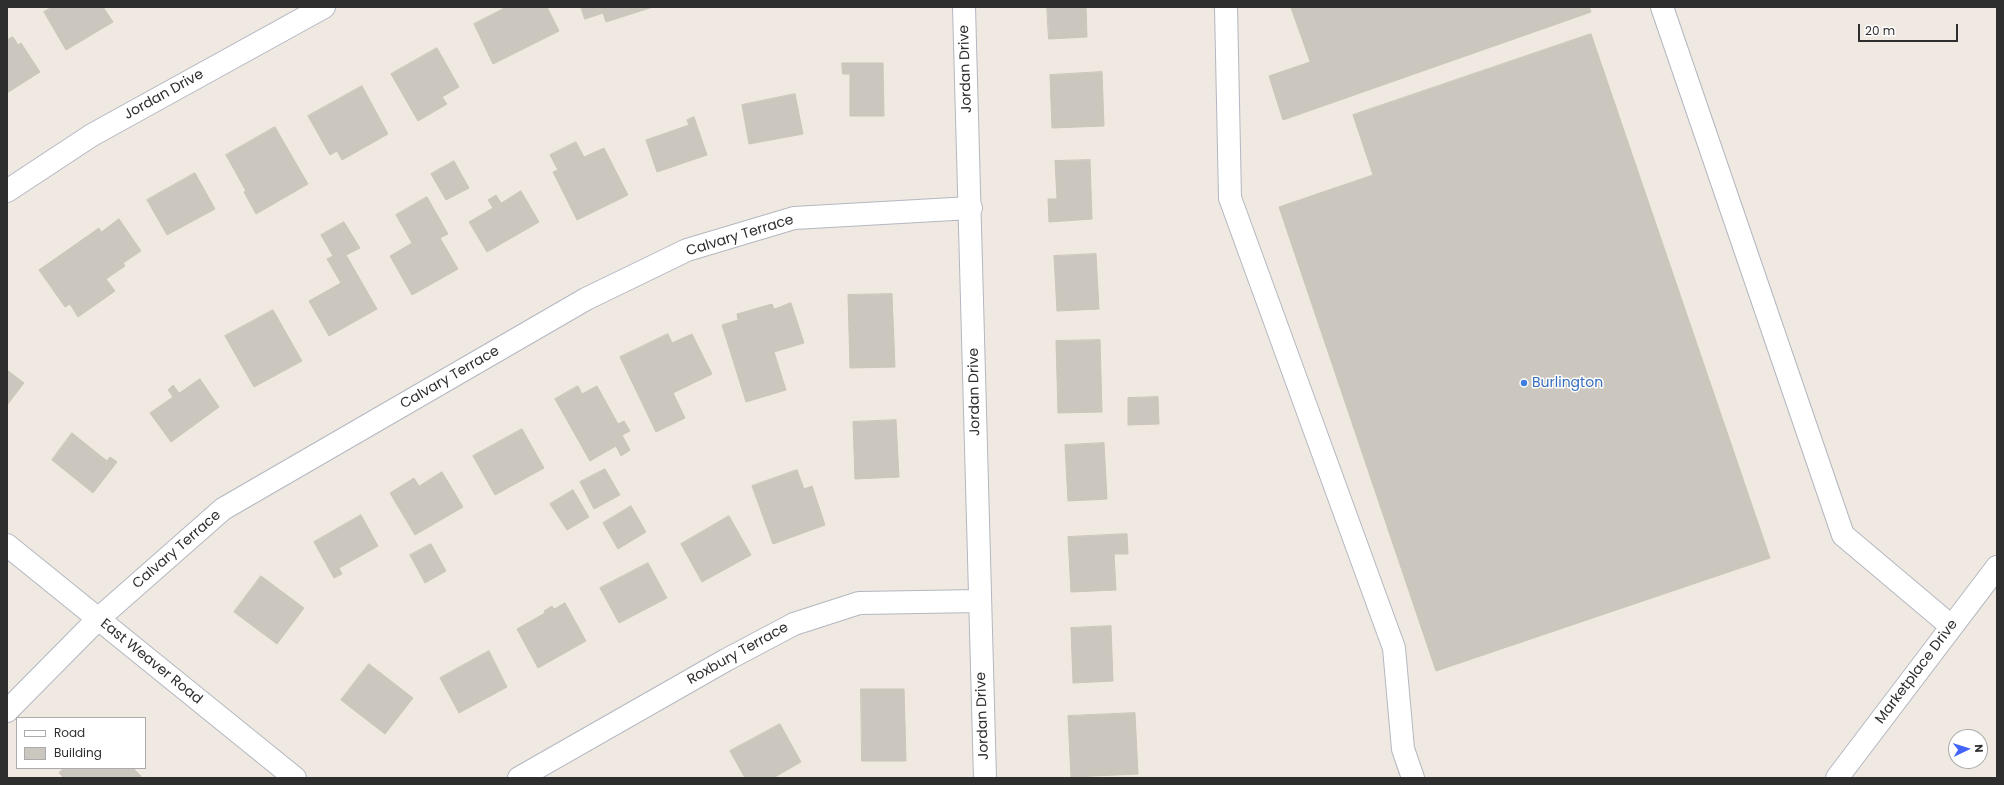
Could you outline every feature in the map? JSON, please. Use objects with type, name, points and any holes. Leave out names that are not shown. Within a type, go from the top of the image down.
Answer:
[{"type":"street","name":"Jordan Drive","points":[[7,191],[92,135],[324,7]]},
{"type":"street","name":"Jordan Drive","points":[[964,7],[971,208],[979,601],[985,778]]},
{"type":"street","points":[[1226,7],[1230,198],[1394,648],[1403,749],[1413,778]]},
{"type":"street","points":[[1662,7],[1843,536],[1951,626]]},
{"type":"street","name":"Calvary Terrace","points":[[7,711],[98,619],[222,509],[586,299],[687,250],[794,218],[971,208]]},
{"type":"street","name":"East Weaver Road","points":[[7,545],[295,778]]},
{"type":"street","name":"Marketplace Drive","points":[[1837,778],[1997,567]]},
{"type":"street","name":"Roxbury Terrace","points":[[519,778],[726,660],[794,624],[859,603],[979,601]]},
{"type":"building","points":[[52,7],[103,7],[113,22],[66,50],[44,12]]},
{"type":"building","points":[[507,7],[547,7],[559,31],[493,64],[474,24]]},
{"type":"building","points":[[581,7],[653,7],[606,22],[603,13],[585,19]]},
{"type":"building","points":[[1047,7],[1086,7],[1087,37],[1049,39]]},
{"type":"building","points":[[1291,7],[1589,7],[1591,12],[1283,120],[1269,76],[1310,62]]},
{"type":"building","name":"Burlington","points":[[1591,34],[1770,558],[1436,671],[1279,207],[1373,175],[1353,115]]},
{"type":"building","points":[[13,37],[18,45],[21,43],[40,72],[7,93],[7,40]]},
{"type":"building","points":[[437,48],[459,87],[442,97],[447,104],[418,121],[391,74]]},
{"type":"building","points":[[842,63],[883,63],[884,116],[850,116],[850,74],[843,74]]},
{"type":"building","points":[[1102,72],[1104,126],[1052,128],[1050,75]]},
{"type":"building","points":[[362,86],[388,134],[342,160],[337,151],[330,155],[308,116]]},
{"type":"building","points":[[795,94],[803,134],[749,144],[742,105]]},
{"type":"building","points":[[694,117],[707,155],[657,172],[646,140],[689,125],[687,120]]},
{"type":"building","points":[[275,127],[308,184],[256,214],[244,192],[246,191],[226,155]]},
{"type":"building","points":[[576,142],[584,157],[604,148],[628,195],[577,220],[553,172],[558,170],[550,155]]},
{"type":"building","points":[[1090,160],[1092,219],[1049,222],[1048,199],[1057,199],[1055,161]]},
{"type":"building","points":[[454,161],[469,188],[446,200],[431,174]]},
{"type":"building","points":[[195,173],[215,209],[167,235],[147,200]]},
{"type":"building","points":[[521,191],[539,222],[487,252],[469,222],[493,208],[488,200],[496,195],[501,203]]},
{"type":"building","points":[[427,197],[448,234],[440,238],[458,269],[412,295],[390,256],[412,243],[396,215]]},
{"type":"building","points":[[119,219],[141,251],[123,263],[125,266],[106,279],[115,291],[78,317],[70,304],[65,307],[39,270],[99,228],[101,232]]},
{"type":"building","points":[[344,222],[360,248],[346,255],[377,309],[329,336],[309,301],[341,283],[327,259],[333,256],[321,235]]},
{"type":"building","points":[[1096,254],[1099,309],[1057,311],[1054,256]]},
{"type":"building","points":[[892,294],[895,367],[850,368],[848,295]]},
{"type":"building","points":[[791,303],[804,343],[774,352],[786,390],[746,402],[722,325],[738,320],[737,314],[772,304],[774,309]]},
{"type":"building","points":[[273,310],[302,361],[254,387],[225,336]]},
{"type":"building","points":[[668,334],[672,343],[692,334],[712,374],[673,393],[685,418],[656,432],[620,357]]},
{"type":"building","points":[[1100,340],[1102,412],[1058,413],[1056,341]]},
{"type":"building","points":[[7,370],[24,383],[7,405]]},
{"type":"building","points":[[200,379],[219,407],[171,442],[150,413],[173,397],[168,390],[173,385],[179,393]]},
{"type":"building","points":[[578,386],[582,394],[597,386],[618,424],[624,421],[630,431],[622,435],[630,450],[621,456],[616,446],[590,461],[555,399]]},
{"type":"building","points":[[1158,397],[1159,424],[1128,425],[1128,398]]},
{"type":"building","points":[[896,420],[899,477],[855,479],[853,422]]},
{"type":"building","points":[[522,429],[544,468],[495,495],[473,456]]},
{"type":"building","points":[[72,433],[107,461],[110,457],[117,462],[93,493],[52,460]]},
{"type":"building","points":[[1104,443],[1107,499],[1068,501],[1065,445]]},
{"type":"building","points":[[605,469],[620,495],[594,509],[580,482]]},
{"type":"building","points":[[797,470],[804,489],[812,486],[825,525],[773,544],[752,486]]},
{"type":"building","points":[[442,472],[463,507],[415,535],[390,493],[414,478],[419,486]]},
{"type":"building","points":[[573,490],[589,517],[567,530],[550,504]]},
{"type":"building","points":[[631,506],[646,532],[618,549],[603,523]]},
{"type":"building","points":[[361,515],[378,546],[339,568],[342,574],[334,578],[314,542]]},
{"type":"building","points":[[729,516],[751,555],[702,582],[681,544]]},
{"type":"building","points":[[1127,534],[1128,554],[1114,554],[1116,590],[1071,592],[1068,537]]},
{"type":"building","points":[[431,544],[446,571],[425,583],[410,555]]},
{"type":"building","points":[[648,563],[667,598],[619,623],[600,588]]},
{"type":"building","points":[[261,576],[304,608],[277,644],[234,612]]},
{"type":"building","points":[[565,603],[586,641],[538,668],[517,629],[545,613],[544,611],[552,606],[554,609]]},
{"type":"building","points":[[1111,626],[1113,681],[1073,683],[1071,628]]},
{"type":"building","points":[[489,651],[507,687],[459,713],[440,678]]},
{"type":"building","points":[[369,664],[413,698],[385,734],[341,700]]},
{"type":"building","points":[[861,689],[904,689],[906,761],[862,761]]},
{"type":"building","points":[[1135,713],[1138,774],[1071,777],[1068,716]]},
{"type":"building","points":[[780,724],[801,762],[773,778],[745,778],[730,751]]},
{"type":"building","points":[[63,769],[134,769],[141,776],[140,778],[64,778],[59,773]]},
{"type":"place","name":"Burlington","points":[[1524,383]]}]
